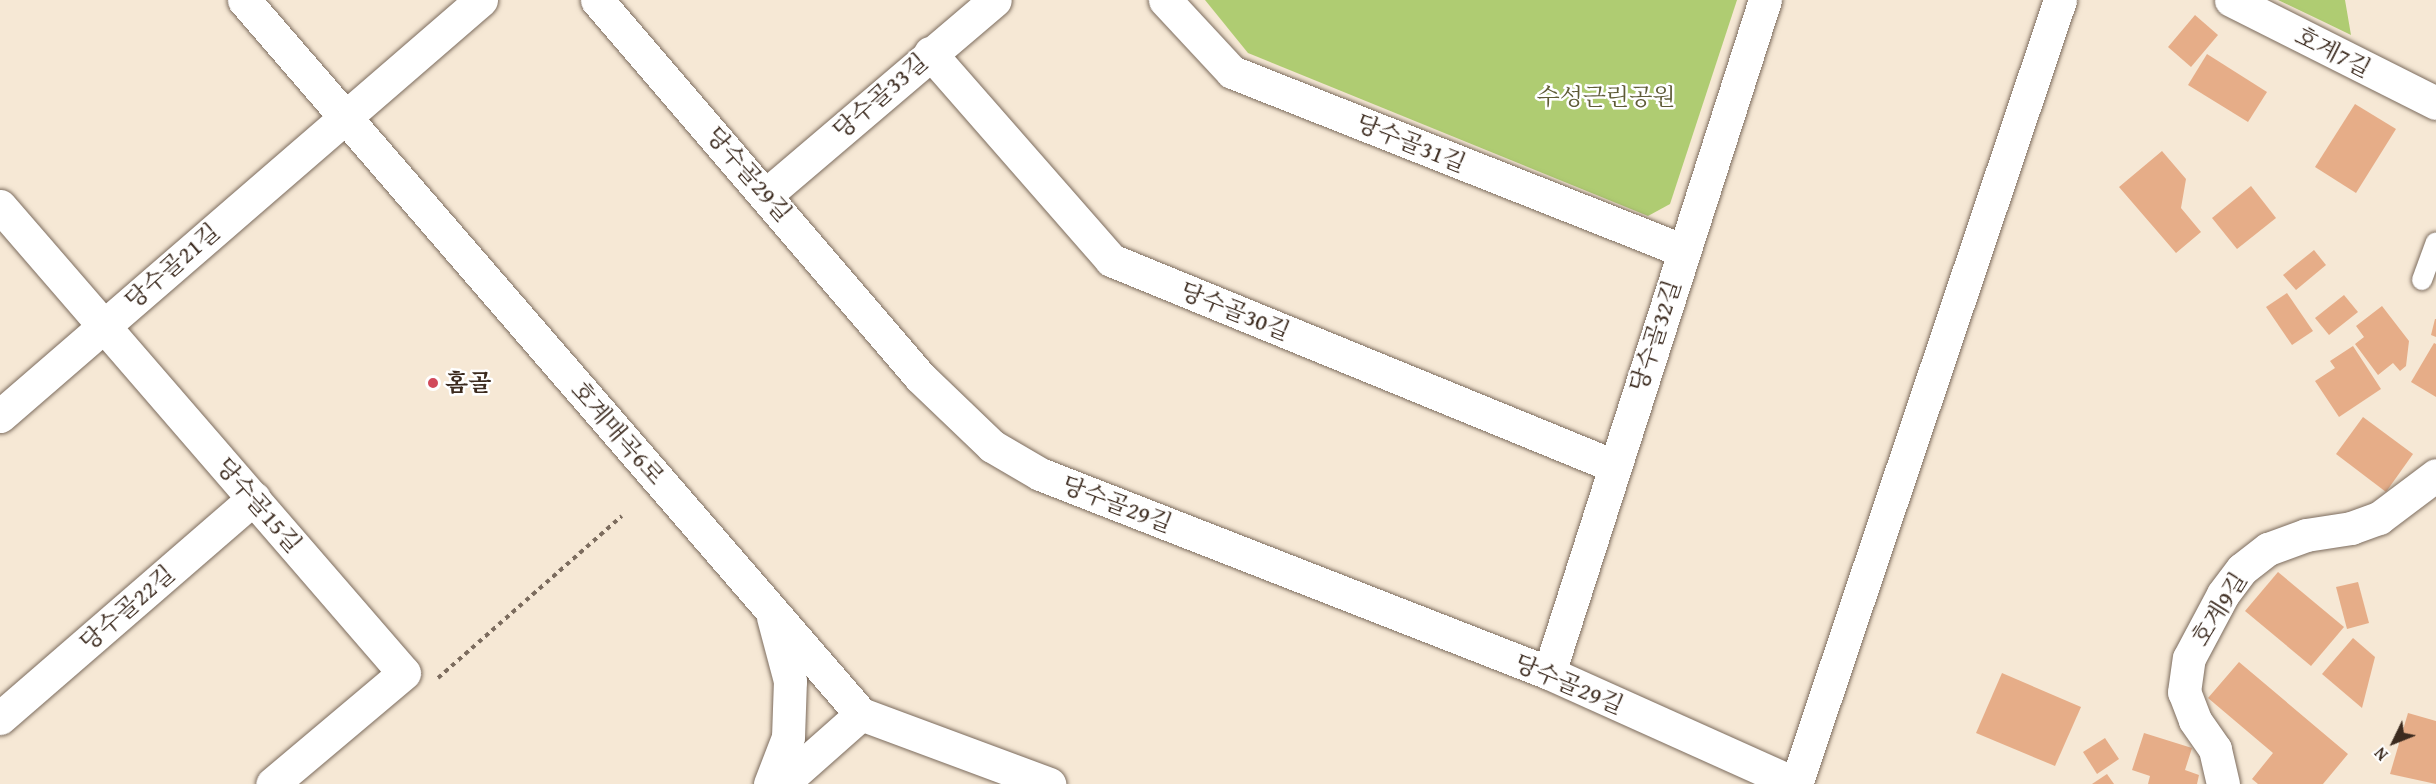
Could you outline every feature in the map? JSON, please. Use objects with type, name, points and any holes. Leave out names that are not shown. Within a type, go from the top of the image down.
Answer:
[{"type":"street","name":"호계매곡6로","points":[[244,0],[861,714],[1049,784]]},
{"type":"street","name":"당수골21길","points":[[0,416],[344,116],[481,0]]},
{"type":"street","name":"당수골33길","points":[[767,194],[995,0]]},
{"type":"street","name":"당수골31길","points":[[1165,0],[1232,72],[1682,250]]},
{"type":"street","name":"당수골32길","points":[[1549,674],[1682,250],[1765,0]]},
{"type":"street","points":[[1796,784],[2060,0]]},
{"type":"street","name":"호계7길","points":[[2231,0],[2436,102]]},
{"type":"street","name":"당수골29길","points":[[603,2],[920,377],[992,446],[1040,474],[1549,674],[1796,784]]},
{"type":"street","name":"당수골30길","points":[[930,53],[1111,260],[1614,466]]},
{"type":"street","name":"당수골15길","points":[[0,207],[404,673],[272,784]]},
{"type":"street","name":"호계9길","points":[[2223,784],[2215,749],[2195,720],[2184,692],[2189,658],[2223,594],[2242,569],[2268,549],[2306,535],[2351,528],[2379,518],[2436,475]]},
{"type":"street","name":"당수골22길","points":[[0,718],[254,498]]},
{"type":"street","points":[[770,784],[788,737],[790,681],[772,610]]},
{"type":"street","points":[[782,784],[861,714]]},
{"type":"lane","points":[[2422,280],[2436,242]]},
{"type":"path","points":[[428,686],[622,516]]},
{"type":"green space","name":"수성근린공원","points":[[1205,0],[1737,0],[1670,204],[1648,216],[1248,53]]},
{"type":"green space","points":[[2278,0],[2345,0],[2351,35],[2320,20]]},
{"type":"building","points":[[2195,15],[2218,35],[2191,67],[2168,47]]},
{"type":"building","points":[[2207,54],[2267,92],[2248,122],[2188,85]]},
{"type":"building","points":[[2355,104],[2396,129],[2356,193],[2315,167]]},
{"type":"building","points":[[2162,151],[2186,179],[2181,208],[2201,232],[2176,253],[2119,187]]},
{"type":"building","points":[[2251,186],[2276,218],[2237,249],[2212,218]]},
{"type":"building","points":[[2314,250],[2326,265],[2296,290],[2283,275]]},
{"type":"building","points":[[2287,293],[2313,331],[2292,345],[2266,307]]},
{"type":"building","points":[[2344,295],[2358,312],[2329,335],[2315,318]]},
{"type":"building","points":[[2382,306],[2409,341],[2406,366],[2400,371],[2393,363],[2378,375],[2355,344],[2364,337],[2356,326]]},
{"type":"building","points":[[2436,319],[2436,337],[2431,335]]},
{"type":"building","points":[[2434,343],[2436,344],[2436,397],[2411,382]]},
{"type":"building","points":[[2353,346],[2381,389],[2339,417],[2315,381],[2335,368],[2330,361]]},
{"type":"building","points":[[2363,417],[2413,454],[2386,492],[2336,454]]},
{"type":"building","points":[[2278,572],[2344,627],[2311,666],[2245,611]]},
{"type":"building","points":[[2358,582],[2369,623],[2347,629],[2336,587]]},
{"type":"building","points":[[2353,638],[2375,657],[2362,708],[2322,674]]},
{"type":"building","points":[[2239,662],[2348,754],[2323,784],[2258,784],[2252,779],[2273,753],[2208,698]]},
{"type":"building","points":[[2002,673],[2081,707],[2055,766],[1976,733]]},
{"type":"building","points":[[2408,713],[2436,721],[2436,784],[2390,774]]},
{"type":"building","points":[[2144,733],[2192,748],[2185,770],[2199,775],[2197,784],[2148,784],[2150,776],[2132,770]]},
{"type":"building","points":[[2105,738],[2119,759],[2097,774],[2083,752]]},
{"type":"building","points":[[2107,774],[2114,784],[2092,784]]},
{"type":"place","name":"홈골","points":[[433,383]]}]
